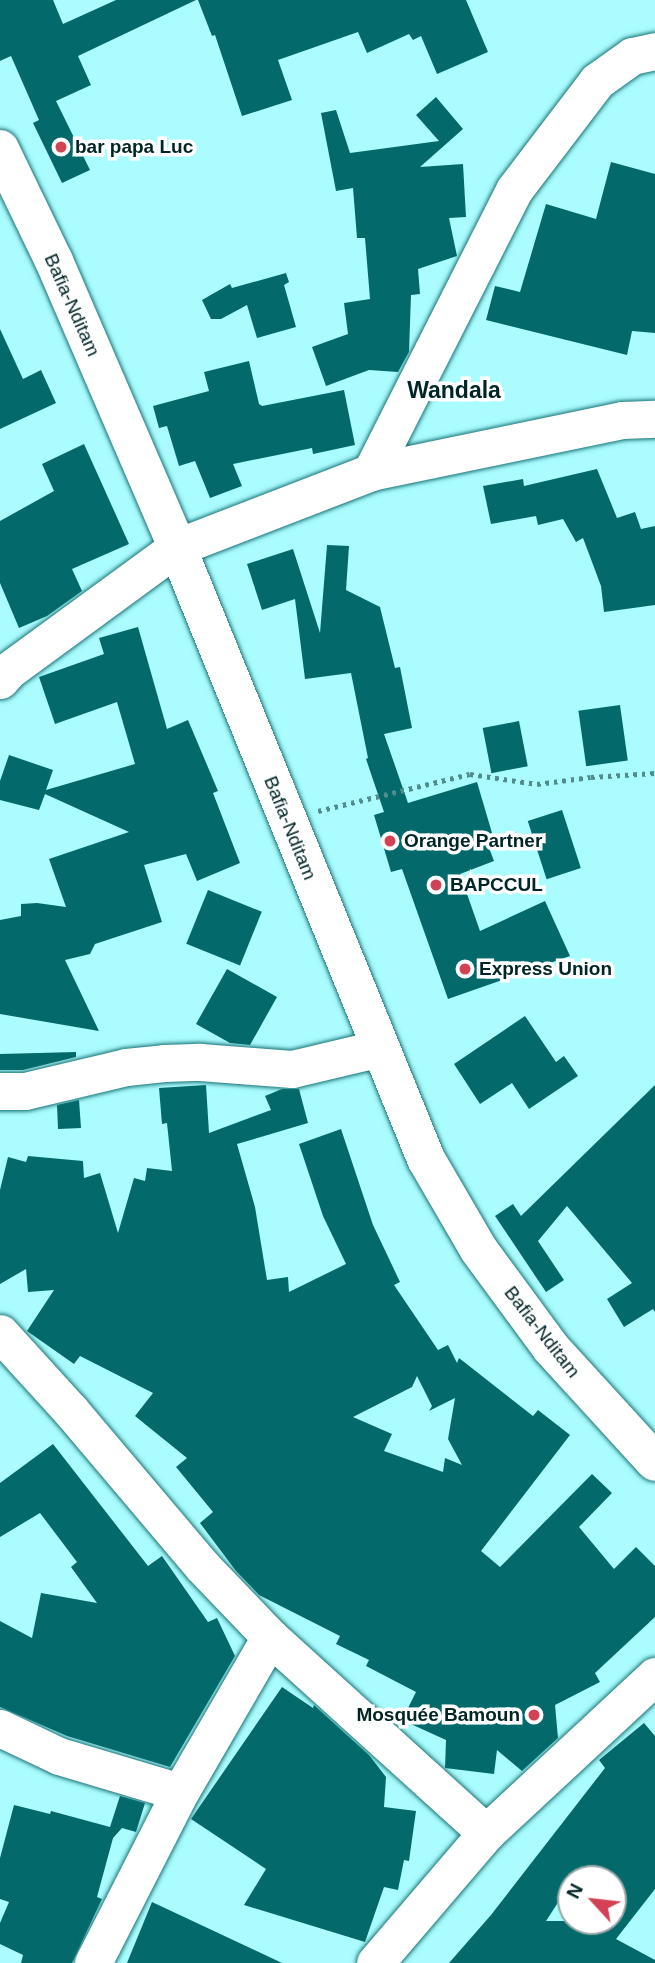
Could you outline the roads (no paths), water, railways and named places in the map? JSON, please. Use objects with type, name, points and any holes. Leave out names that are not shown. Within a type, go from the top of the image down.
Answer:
[{"type":"main road","name":"Bafia-Nditam","points":[[0,149],[54,261],[177,547],[426,1159],[479,1250],[551,1348],[655,1462]]},
{"type":"street","points":[[371,472],[514,191],[597,81],[632,55],[655,51]]},
{"type":"street","points":[[0,681],[9,670],[177,547],[371,472],[622,420],[655,419]]},
{"type":"street","points":[[0,1091],[25,1091],[126,1067],[164,1063],[200,1062],[292,1069],[380,1048]]},
{"type":"street","points":[[0,1333],[71,1411],[202,1566],[270,1637],[486,1833]]},
{"type":"street","points":[[93,1963],[180,1792],[270,1637]]},
{"type":"street","points":[[375,1963],[486,1833],[653,1680]]},
{"type":"street","points":[[0,1728],[59,1756],[180,1792]]},
{"type":"place","name":"bar papa Luc","points":[[61,147]]},
{"type":"place","name":"Orange Partner","points":[[390,841]]},
{"type":"place","name":"BAPCCUL","points":[[436,885]]},
{"type":"place","name":"Express Union","points":[[465,969]]},
{"type":"place","name":"Mosquée Bamoun","points":[[534,1715]]},
{"type":"district","name":"Wandala","points":[[454,390]]}]
